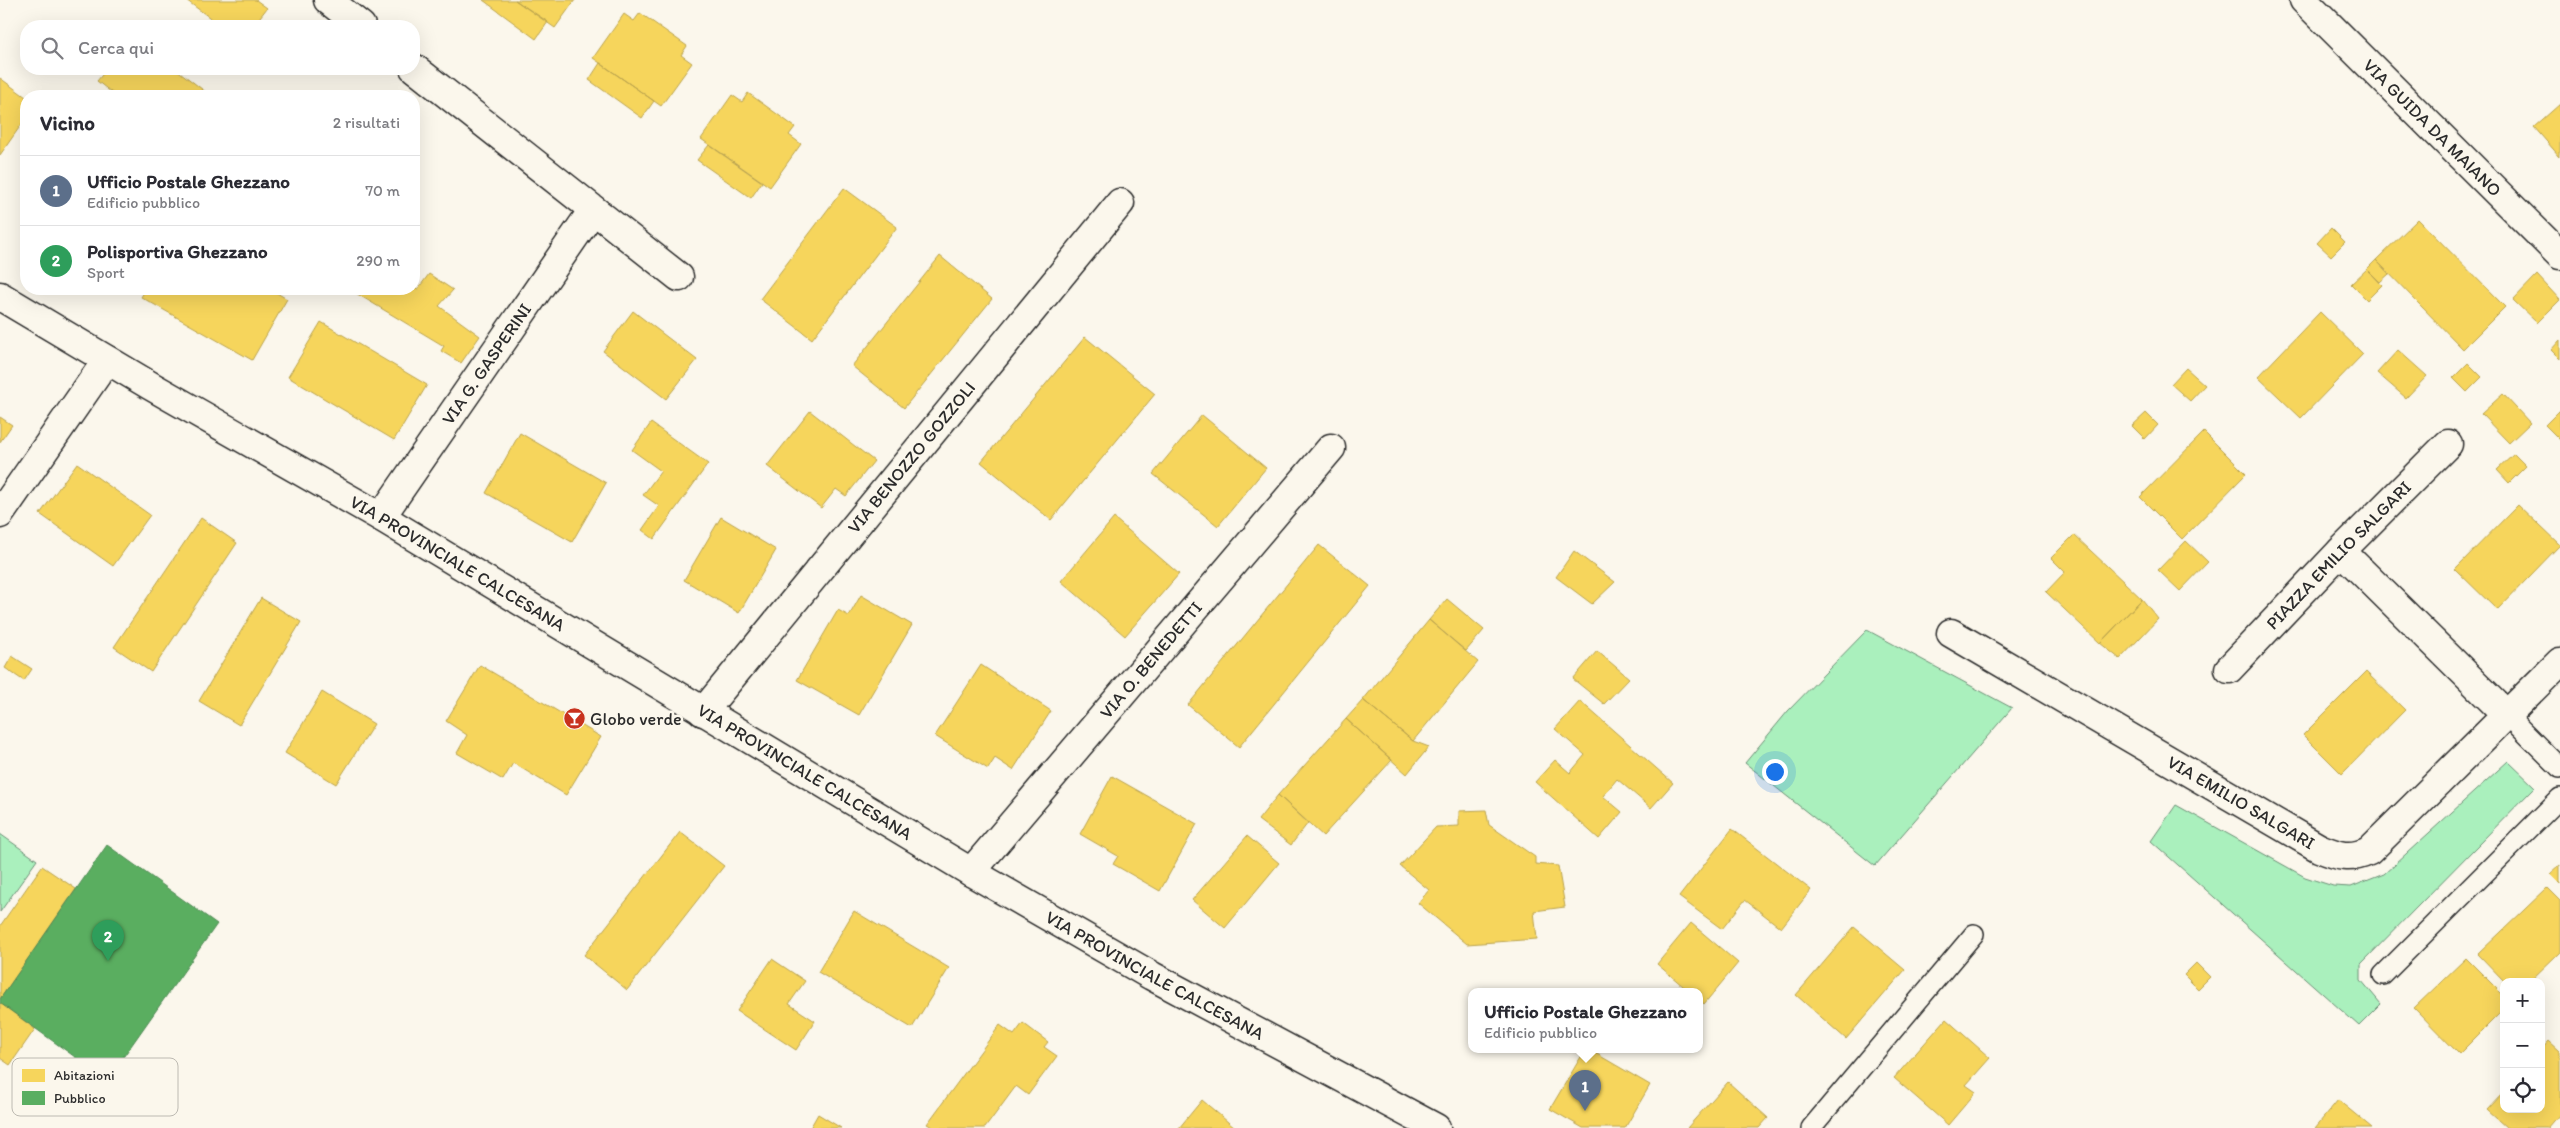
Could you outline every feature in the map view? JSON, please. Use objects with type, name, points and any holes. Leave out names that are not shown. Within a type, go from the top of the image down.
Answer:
[{"type":"street","points":[[328,0],[353,20]]},
{"type":"street","name":"VIA GUIDA DA MAIANO","points":[[2304,0],[2560,255]]},
{"type":"street","points":[[420,73],[679,277]]},
{"type":"street","name":"VIA BENOZZO GOZZOLI","points":[[703,712],[1120,203]]},
{"type":"street","name":"VIA G. GASPERINI","points":[[381,517],[593,210]]},
{"type":"street","name":"VIA PROVINCIALE CALCESANA","points":[[0,296],[107,360],[381,517],[971,872],[1152,976],[1436,1128]]},
{"type":"street","points":[[0,514],[107,360]]},
{"type":"street","name":"PIAZZA EMILIO SALGARI","points":[[2229,669],[2341,551],[2448,444]]},
{"type":"street","name":"VIA O. BENEDETTI","points":[[971,872],[1331,448]]},
{"type":"street","points":[[2341,551],[2507,715]]},
{"type":"street","name":"VIA EMILIO SALGARI","points":[[1951,633],[2319,848],[2340,858],[2358,856],[2369,851],[2560,662]]},
{"type":"lane","points":[[2507,715],[2560,768]]},
{"type":"lane","points":[[2382,975],[2560,798]]},
{"type":"lane","points":[[1811,1128],[1974,934]]},
{"type":"green space","points":[[1867,630],[2012,708],[1875,866],[1745,763],[1788,711]]},
{"type":"green space","points":[[2508,761],[2535,787],[2361,964],[2361,980],[2381,1004],[2359,1026],[2151,841],[2176,805],[2305,877],[2333,886],[2351,887],[2384,874]]},
{"type":"green space","points":[[0,834],[37,860],[0,912]]},
{"type":"building: Abitazioni","points":[[186,0],[256,0],[267,8],[258,20],[213,20]]},
{"type":"building: Abitazioni","points":[[483,0],[515,0],[548,22],[536,39]]},
{"type":"building: Abitazioni","points":[[515,0],[575,0],[555,28]]},
{"type":"building: Abitazioni","points":[[640,13],[687,46],[681,55],[692,63],[661,106],[593,58],[624,14],[634,21]]},
{"type":"building: Abitazioni","points":[[600,63],[654,101],[642,118],[589,80]]},
{"type":"building: Abitazioni","points":[[102,75],[184,75],[203,90],[108,90],[97,81]]},
{"type":"building: Abitazioni","points":[[0,78],[20,93],[20,127],[0,155]]},
{"type":"building: Abitazioni","points":[[748,93],[795,127],[789,135],[801,144],[770,187],[701,139],[732,95],[742,102]]},
{"type":"building: Abitazioni","points":[[2560,104],[2560,157],[2534,127]]},
{"type":"building: Abitazioni","points":[[709,145],[762,182],[751,198],[697,160]]},
{"type":"building: Abitazioni","points":[[844,188],[897,227],[812,339],[760,299]]},
{"type":"building: Abitazioni","points":[[2418,219],[2505,307],[2463,349],[2376,260]]},
{"type":"building: Abitazioni","points":[[2331,228],[2345,242],[2331,256],[2317,243]]},
{"type":"building: Abitazioni","points":[[940,256],[992,299],[904,408],[852,366]]},
{"type":"building: Abitazioni","points":[[2376,260],[2389,274],[2380,282],[2367,269]]},
{"type":"building: Abitazioni","points":[[2367,269],[2382,285],[2367,300],[2351,284]]},
{"type":"building: Abitazioni","points":[[429,274],[453,290],[439,306],[480,336],[461,363],[441,351],[444,346],[359,295],[420,295],[420,286]]},
{"type":"building: Abitazioni","points":[[2537,275],[2560,300],[2537,323],[2513,300]]},
{"type":"building: Abitazioni","points":[[142,295],[280,295],[287,299],[252,360],[141,297]]},
{"type":"building: Abitazioni","points":[[633,311],[697,360],[666,399],[603,351]]},
{"type":"building: Abitazioni","points":[[2320,312],[2363,354],[2301,418],[2258,377]]},
{"type":"building: Abitazioni","points":[[321,322],[427,385],[394,440],[288,377]]},
{"type":"building: Abitazioni","points":[[1085,337],[1155,394],[1051,520],[981,462]]},
{"type":"building: Abitazioni","points":[[2560,340],[2560,359],[2551,350]]},
{"type":"building: Abitazioni","points":[[2398,350],[2427,376],[2406,398],[2377,373]]},
{"type":"building: Abitazioni","points":[[2468,363],[2482,377],[2467,392],[2453,378]]},
{"type":"building: Abitazioni","points":[[2186,368],[2205,385],[2190,401],[2171,384]]},
{"type":"building: Abitazioni","points":[[2503,394],[2530,423],[2509,443],[2481,414]]},
{"type":"building: Abitazioni","points":[[2560,410],[2560,440],[2545,425]]},
{"type":"building: Abitazioni","points":[[810,411],[874,461],[846,496],[836,489],[821,508],[767,466]]},
{"type":"building: Abitazioni","points":[[2146,413],[2158,425],[2145,439],[2132,426]]},
{"type":"building: Abitazioni","points":[[1202,415],[1266,468],[1218,526],[1153,474]]},
{"type":"building: Abitazioni","points":[[0,417],[12,425],[0,442]]},
{"type":"building: Abitazioni","points":[[651,423],[708,464],[654,539],[642,530],[659,506],[643,495],[661,471],[632,450]]},
{"type":"building: Abitazioni","points":[[2204,432],[2246,474],[2182,539],[2140,497]]},
{"type":"building: Abitazioni","points":[[520,433],[606,483],[572,542],[486,493]]},
{"type":"building: Abitazioni","points":[[2514,454],[2526,466],[2509,483],[2497,470]]},
{"type":"building: Abitazioni","points":[[77,463],[150,515],[113,566],[40,514]]},
{"type":"building: Abitazioni","points":[[2518,505],[2560,545],[2497,610],[2455,569]]},
{"type":"building: Abitazioni","points":[[721,517],[776,550],[739,613],[684,580]]},
{"type":"building: Abitazioni","points":[[201,518],[237,543],[151,672],[114,647]]},
{"type":"building: Abitazioni","points":[[1114,518],[1179,574],[1125,636],[1061,581]]},
{"type":"building: Abitazioni","points":[[2074,535],[2142,599],[2100,643],[2046,592],[2065,572],[2051,558]]},
{"type":"building: Abitazioni","points":[[2186,541],[2208,562],[2180,591],[2158,570]]},
{"type":"building: Abitazioni","points":[[1319,545],[1370,586],[1239,747],[1188,705]]},
{"type":"building: Abitazioni","points":[[1574,551],[1615,582],[1592,604],[1556,577]]},
{"type":"building: Abitazioni","points":[[861,595],[912,625],[859,715],[797,680],[838,610],[849,616]]},
{"type":"building: Abitazioni","points":[[261,598],[301,622],[239,725],[199,701]]},
{"type":"building: Abitazioni","points":[[1447,599],[1484,630],[1466,651],[1429,620]]},
{"type":"building: Abitazioni","points":[[2142,599],[2158,619],[2120,659],[2100,643]]},
{"type":"building: Abitazioni","points":[[1429,620],[1478,662],[1413,741],[1363,700]]},
{"type":"building: Abitazioni","points":[[1597,651],[1629,678],[1604,704],[1573,679]]},
{"type":"building: Abitazioni","points":[[12,656],[32,669],[24,681],[5,668]]},
{"type":"building: Abitazioni","points":[[480,665],[601,737],[566,795],[513,763],[503,780],[457,753],[467,735],[446,721]]},
{"type":"building: Abitazioni","points":[[981,665],[1051,711],[1013,770],[995,758],[988,769],[935,736]]},
{"type":"building: Abitazioni","points":[[2366,672],[2405,710],[2342,774],[2303,735]]},
{"type":"building: Abitazioni","points":[[322,692],[374,724],[336,784],[285,753]]},
{"type":"building: Abitazioni","points":[[1363,700],[1413,741],[1429,747],[1407,774],[1346,719]]},
{"type":"building: Abitazioni","points":[[1580,701],[1673,783],[1651,808],[1617,779],[1603,796],[1622,812],[1599,839],[1535,782],[1555,760],[1570,773],[1585,755],[1555,729]]},
{"type":"building: Abitazioni","points":[[1346,719],[1392,760],[1323,836],[1278,795]]},
{"type":"building: Abitazioni","points":[[1112,776],[1197,824],[1160,891],[1113,864],[1118,856],[1080,834]]},
{"type":"building: Abitazioni","points":[[1278,795],[1308,823],[1291,845],[1258,820]]},
{"type":"building: Abitazioni","points":[[1486,810],[1489,825],[1535,857],[1535,864],[1558,866],[1565,907],[1534,911],[1537,939],[1467,944],[1418,903],[1429,890],[1400,866],[1436,827],[1459,826],[1459,811]]},
{"type":"building: Abitazioni","points":[[1732,829],[1811,890],[1781,928],[1745,900],[1722,929],[1679,897]]},
{"type":"building: Abitazioni","points":[[680,832],[724,866],[627,990],[584,955]]},
{"type":"building: Abitazioni","points":[[1247,836],[1279,863],[1225,928],[1192,900]]},
{"type":"building: Abitazioni","points":[[2560,865],[2560,884],[2550,874]]},
{"type":"building: Abitazioni","points":[[42,866],[76,889],[0,999],[0,926]]},
{"type":"building: Abitazioni","points":[[2547,888],[2560,901],[2560,952],[2533,978],[2501,978],[2478,954]]},
{"type":"building: Abitazioni","points":[[854,911],[949,968],[912,1028],[818,972]]},
{"type":"building: Abitazioni","points":[[1691,923],[1738,963],[1704,1004],[1703,988],[1685,988],[1657,964]]},
{"type":"building: Abitazioni","points":[[1854,927],[1905,970],[1846,1039],[1796,995]]},
{"type":"building: Abitazioni","points":[[2466,958],[2500,992],[2500,1013],[2459,1054],[2414,1008]]},
{"type":"building: Abitazioni","points":[[772,959],[805,981],[789,1004],[815,1021],[796,1050],[737,1011]]},
{"type":"building: Abitazioni","points":[[2196,963],[2210,977],[2198,989],[2184,975]]},
{"type":"building: Abitazioni","points":[[0,1003],[35,1029],[15,1058],[12,1058],[10,1065],[0,1058]]},
{"type":"building: Abitazioni","points":[[1946,1019],[1990,1058],[1966,1085],[1976,1092],[1948,1125],[1894,1078]]},
{"type":"building: Abitazioni","points":[[1023,1023],[1048,1042],[1044,1047],[1057,1056],[1028,1095],[1016,1086],[985,1128],[934,1128],[927,1124],[1000,1025],[1014,1035]]},
{"type":"building: Abitazioni","points":[[2549,1041],[2560,1051],[2560,1114],[2548,1128],[2507,1128],[2487,1110],[2500,1096],[2500,1113],[2545,1113],[2545,1046]]},
{"type":"building: Abitazioni","points":[[1583,1053],[1595,1053],[1650,1085],[1625,1128],[1583,1128],[1550,1109]]},
{"type":"building: Abitazioni","points":[[1728,1082],[1768,1118],[1759,1128],[1687,1128]]},
{"type":"building: Abitazioni","points":[[1202,1100],[1235,1128],[1179,1128]]},
{"type":"building: Abitazioni","points":[[2338,1100],[2372,1128],[2315,1128]]},
{"type":"building: Abitazioni","points":[[818,1114],[841,1128],[810,1128]]},
{"type":"building: Pubblico","points":[[107,845],[217,924],[123,1058],[76,1058],[0,1003],[0,999]]},
{"type":"place","name":"Globo verde","points":[[574,719]]},
{"type":"place","name":"Polisportiva Ghezzano","points":[[108,961]]},
{"type":"place","name":"Ufficio Postale Ghezzano","points":[[1585,1111]]}]
